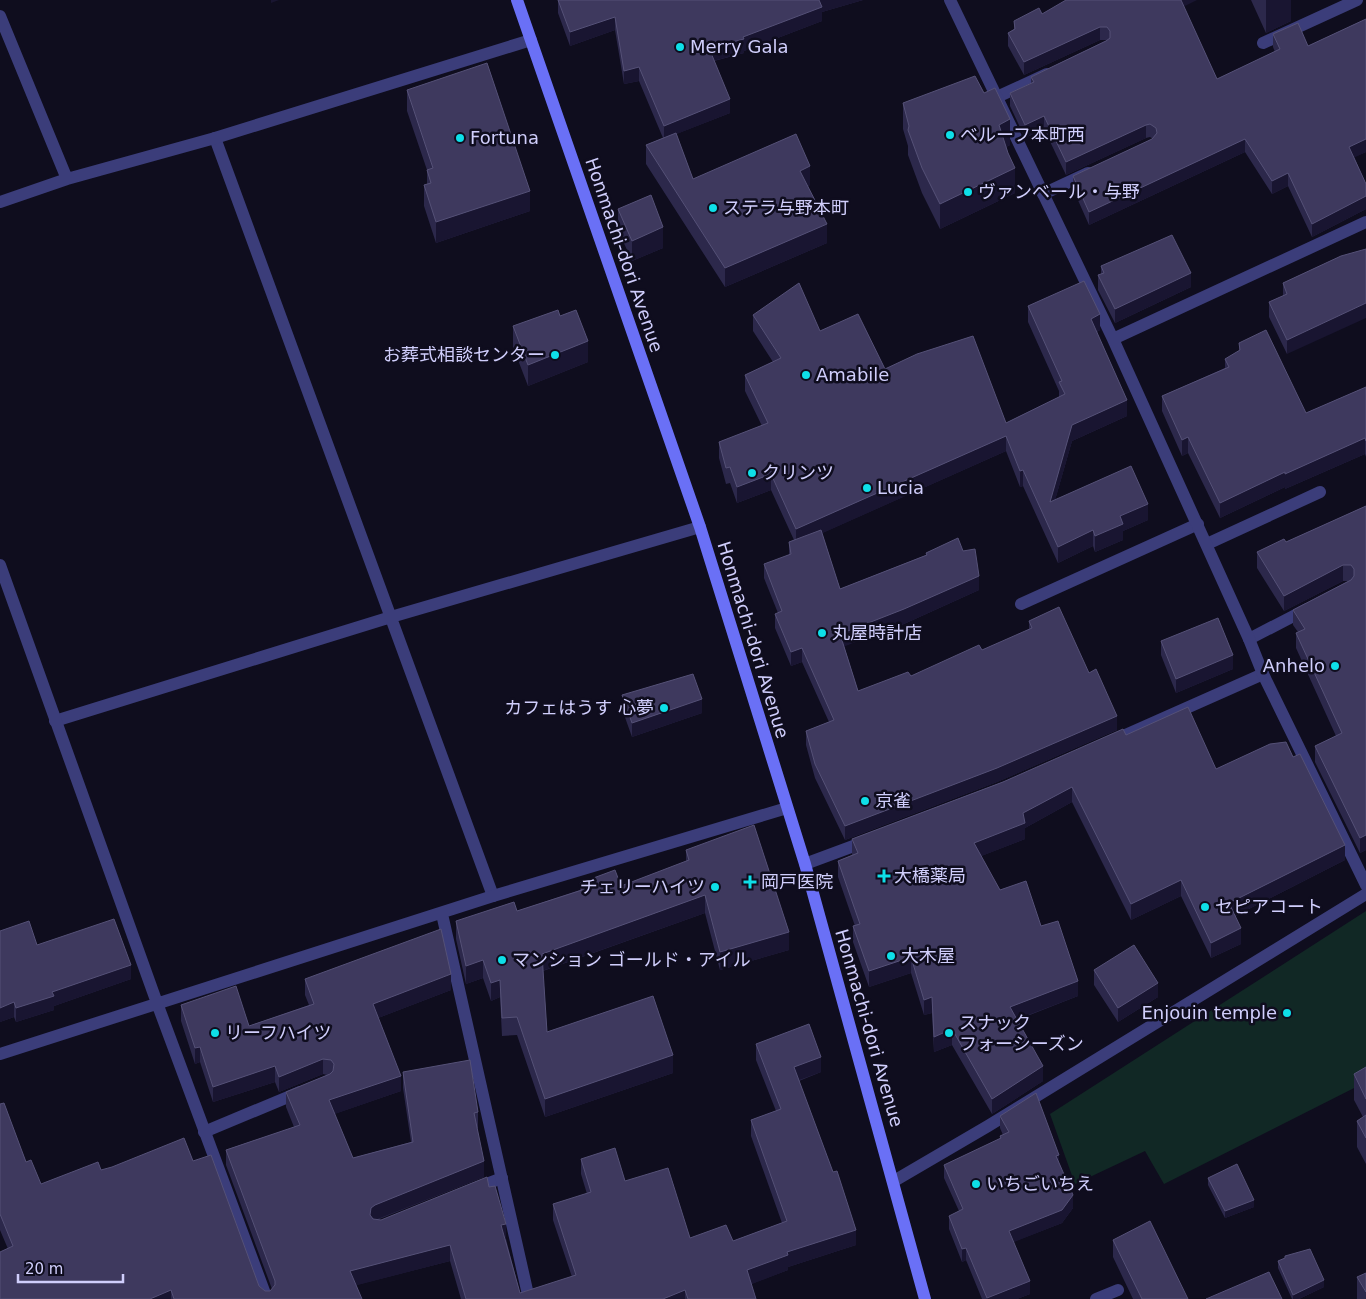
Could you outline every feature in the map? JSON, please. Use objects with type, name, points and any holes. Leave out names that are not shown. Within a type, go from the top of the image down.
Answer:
[{"type":"main road","name":"Honmachi-dori Avenue","points":[[518,0],[530,40],[700,527],[805,864],[925,1299]]},
{"type":"street","points":[[950,0],[1113,339],[1250,638],[1263,674],[1366,885]]},
{"type":"street","points":[[1263,43],[1357,0]]},
{"type":"street","points":[[0,16],[67,179]]},
{"type":"street","points":[[0,202],[67,179],[215,138],[530,40]]},
{"type":"street","points":[[997,98],[1059,68]]},
{"type":"street","points":[[215,138],[493,896]]},
{"type":"street","points":[[1043,194],[1096,169]]},
{"type":"street","points":[[1113,339],[1366,222]]},
{"type":"street","points":[[1207,544],[1320,492]]},
{"type":"street","points":[[1021,604],[1198,524]]},
{"type":"street","points":[[55,721],[391,617],[700,527]]},
{"type":"street","points":[[0,565],[156,1003],[267,1299]]},
{"type":"street","points":[[1250,638],[1320,602]]},
{"type":"street","points":[[1100,746],[1263,674]]},
{"type":"street","points":[[0,1054],[156,1003],[442,914],[493,896],[786,808]]},
{"type":"street","points":[[805,864],[879,836]]},
{"type":"street","points":[[894,1181],[996,1121],[1366,894]]},
{"type":"street","points":[[442,914],[529,1299]]},
{"type":"street","points":[[204,1132],[308,1089]]},
{"type":"street","points":[[458,1196],[502,1178]]},
{"type":"street","points":[[1096,1299],[1118,1290]]},
{"type":"green space","points":[[1366,911],[1366,1082],[1164,1184],[1145,1151],[1075,1184],[1050,1114]]},
{"type":"building","points":[[558,0],[819,0],[822,7],[743,37],[744,39],[709,48],[730,99],[664,126],[639,67],[624,71],[615,17],[570,32]]},
{"type":"building","points":[[1066,0],[1181,0],[1217,79],[1280,49],[1273,34],[1298,23],[1308,46],[1366,19],[1366,139],[1349,147],[1366,184],[1366,196],[1312,224],[1288,173],[1272,181],[1245,139],[1089,212],[1073,176],[1152,139],[1157,133],[1156,128],[1150,124],[1146,125],[1066,162],[1044,116],[1025,125],[1010,93],[1034,82],[1031,77],[1110,38],[1110,31],[1107,27],[1100,27],[1024,62],[1008,33],[1015,29],[1014,21],[1039,8],[1042,14]]},
{"type":"building","name":"Fortuna","points":[[487,63],[530,191],[436,222],[424,185],[431,183],[427,170],[433,168],[407,90]]},
{"type":"building","points":[[975,76],[984,93],[995,88],[1010,119],[999,125],[1015,168],[940,204],[922,168],[908,130],[909,126],[903,103]]},
{"type":"building","points":[[676,133],[693,179],[796,134],[810,166],[800,171],[827,224],[725,268],[646,145]]},
{"type":"building","points":[[651,195],[663,227],[632,241],[618,209]]},
{"type":"building","points":[[1172,235],[1191,273],[1115,309],[1098,275],[1104,273],[1101,266]]},
{"type":"building","points":[[1366,249],[1366,303],[1287,340],[1269,302],[1287,294],[1283,283],[1341,256]]},
{"type":"building","points":[[1084,281],[1100,314],[1091,319],[1127,400],[1072,425],[1050,502],[1131,466],[1148,504],[1120,516],[1123,524],[1095,536],[1093,530],[1058,547],[1023,470],[1020,471],[1006,436],[796,529],[771,474],[737,487],[730,467],[726,468],[719,442],[768,423],[745,375],[781,358],[753,315],[799,283],[820,331],[858,314],[885,369],[917,354],[973,336],[1006,423],[1065,394],[1059,382],[1062,381],[1028,306]]},
{"type":"building","points":[[558,310],[560,316],[576,310],[588,341],[528,365],[513,326]]},
{"type":"building","points":[[1266,330],[1306,413],[1366,387],[1366,441],[1365,438],[1285,474],[1285,472],[1220,503],[1188,437],[1182,440],[1162,396],[1229,367],[1225,359],[1240,350],[1239,343]]},
{"type":"building","points":[[1366,506],[1366,835],[1360,838],[1315,746],[1342,733],[1296,633],[1305,629],[1293,610],[1351,580],[1354,576],[1354,569],[1351,565],[1343,565],[1284,596],[1257,552],[1284,539],[1286,542]]},
{"type":"building","points":[[821,530],[840,589],[927,555],[926,553],[958,538],[963,551],[975,549],[979,576],[904,609],[840,634],[858,691],[908,672],[911,676],[979,645],[982,650],[1032,628],[1029,621],[1059,607],[1089,673],[1096,669],[1117,716],[997,768],[845,826],[815,764],[806,731],[834,720],[802,648],[791,652],[775,614],[782,611],[764,564],[791,554],[789,542]]},
{"type":"building","points":[[1218,618],[1233,655],[1176,679],[1161,641]]},
{"type":"building","points":[[693,674],[702,699],[632,723],[622,695]]},
{"type":"building","points":[[1188,707],[1216,769],[1270,744],[1286,742],[1293,757],[1300,754],[1345,845],[1229,903],[1241,928],[1211,943],[1181,880],[1131,904],[1072,787],[1023,813],[1025,823],[974,843],[1000,890],[1026,881],[1041,926],[1058,921],[1078,981],[1010,1007],[1043,1066],[992,1099],[952,1029],[934,1037],[932,997],[924,1000],[911,957],[869,971],[853,926],[860,924],[838,861],[858,853],[852,839],[1003,782],[1123,729],[1126,735]]},
{"type":"building","points":[[754,825],[789,932],[720,952],[705,895],[542,954],[547,1032],[653,996],[673,1055],[545,1099],[517,1017],[502,1018],[500,980],[491,983],[483,960],[466,966],[456,921],[514,902],[517,911],[582,890],[580,883],[615,870],[621,886],[689,860],[686,850]]},
{"type":"building","points":[[114,919],[131,965],[52,992],[54,996],[16,1008],[14,1002],[0,1008],[0,931],[29,921],[37,945]]},
{"type":"building","points":[[441,929],[451,974],[373,1004],[401,1076],[329,1100],[353,1158],[413,1142],[403,1072],[470,1060],[478,1112],[474,1113],[484,1161],[375,1205],[371,1208],[370,1215],[373,1219],[381,1220],[487,1177],[489,1187],[495,1186],[506,1224],[501,1225],[520,1293],[576,1275],[553,1204],[591,1192],[581,1159],[615,1148],[625,1181],[668,1168],[690,1238],[726,1225],[733,1241],[787,1221],[751,1120],[781,1109],[756,1044],[809,1024],[821,1057],[794,1067],[833,1172],[837,1171],[856,1230],[787,1252],[788,1255],[747,1270],[756,1299],[688,1299],[685,1290],[663,1299],[466,1299],[450,1245],[350,1271],[362,1299],[174,1299],[171,1290],[150,1299],[0,1299],[0,1252],[13,1246],[0,1214],[0,1104],[4,1103],[26,1162],[31,1160],[41,1184],[98,1162],[101,1170],[112,1167],[184,1138],[193,1161],[211,1155],[259,1286],[265,1291],[270,1291],[275,1285],[275,1281],[226,1150],[300,1125],[286,1092],[330,1074],[333,1071],[334,1064],[331,1060],[323,1059],[279,1077],[275,1066],[213,1087],[200,1047],[195,1048],[181,1005],[236,986],[249,1026],[314,1004],[305,979]]},
{"type":"building","points":[[1134,945],[1158,983],[1118,1008],[1094,970]]},
{"type":"building","points":[[1366,1067],[1366,1099],[1354,1074]]},
{"type":"building","points":[[1036,1093],[1059,1155],[1056,1156],[1073,1195],[1062,1210],[1009,1231],[1030,1281],[987,1298],[966,1248],[962,1249],[949,1216],[963,1209],[944,1165],[1001,1138],[1000,1136],[1009,1132],[1000,1116]]},
{"type":"building","points":[[1366,1115],[1366,1138],[1357,1121]]},
{"type":"building","points":[[1237,1164],[1254,1200],[1225,1211],[1208,1178]]},
{"type":"building","points":[[1150,1221],[1188,1299],[1142,1299],[1113,1240]]},
{"type":"building","points":[[1310,1249],[1324,1280],[1293,1295],[1278,1261],[1285,1258],[1285,1256]]},
{"type":"building","points":[[1269,1272],[1282,1299],[1206,1299]]},
{"type":"building","points":[[1366,1273],[1366,1292],[1357,1277]]},
{"type":"place","name":"Merry Gala","points":[[680,47]]},
{"type":"place","name":"ベルーフ本町西","points":[[950,135]]},
{"type":"place","name":"Fortuna","points":[[460,138]]},
{"type":"place","name":"ヴァンベール・与野","points":[[968,192]]},
{"type":"place","name":"ステラ与野本町","points":[[713,208]]},
{"type":"place","name":"お葬式相談センター","points":[[555,355]]},
{"type":"place","name":"Amabile","points":[[806,375]]},
{"type":"place","name":"クリンツ","points":[[752,473]]},
{"type":"place","name":"Lucia","points":[[867,488]]},
{"type":"place","name":"丸屋時計店","points":[[822,633]]},
{"type":"place","name":"Anhelo","points":[[1335,666]]},
{"type":"place","name":"カフェはうす 心夢","points":[[664,708]]},
{"type":"place","name":"京雀","points":[[865,801]]},
{"type":"place","name":"大橋薬局","points":[[884,876]]},
{"type":"place","name":"岡戸医院","points":[[750,882]]},
{"type":"place","name":"チェリーハイツ","points":[[715,887]]},
{"type":"place","name":"セピアコート","points":[[1205,907]]},
{"type":"place","name":"大木屋","points":[[891,956]]},
{"type":"place","name":"マンション ゴールド・アイル","points":[[502,960]]},
{"type":"place","name":"Enjouin temple","points":[[1287,1013]]},
{"type":"place","name":"リーフハイツ","points":[[215,1033]]},
{"type":"place","name":"スナック フォーシーズン","points":[[949,1033]]},
{"type":"place","name":"いちごいちえ","points":[[976,1184]]}]
